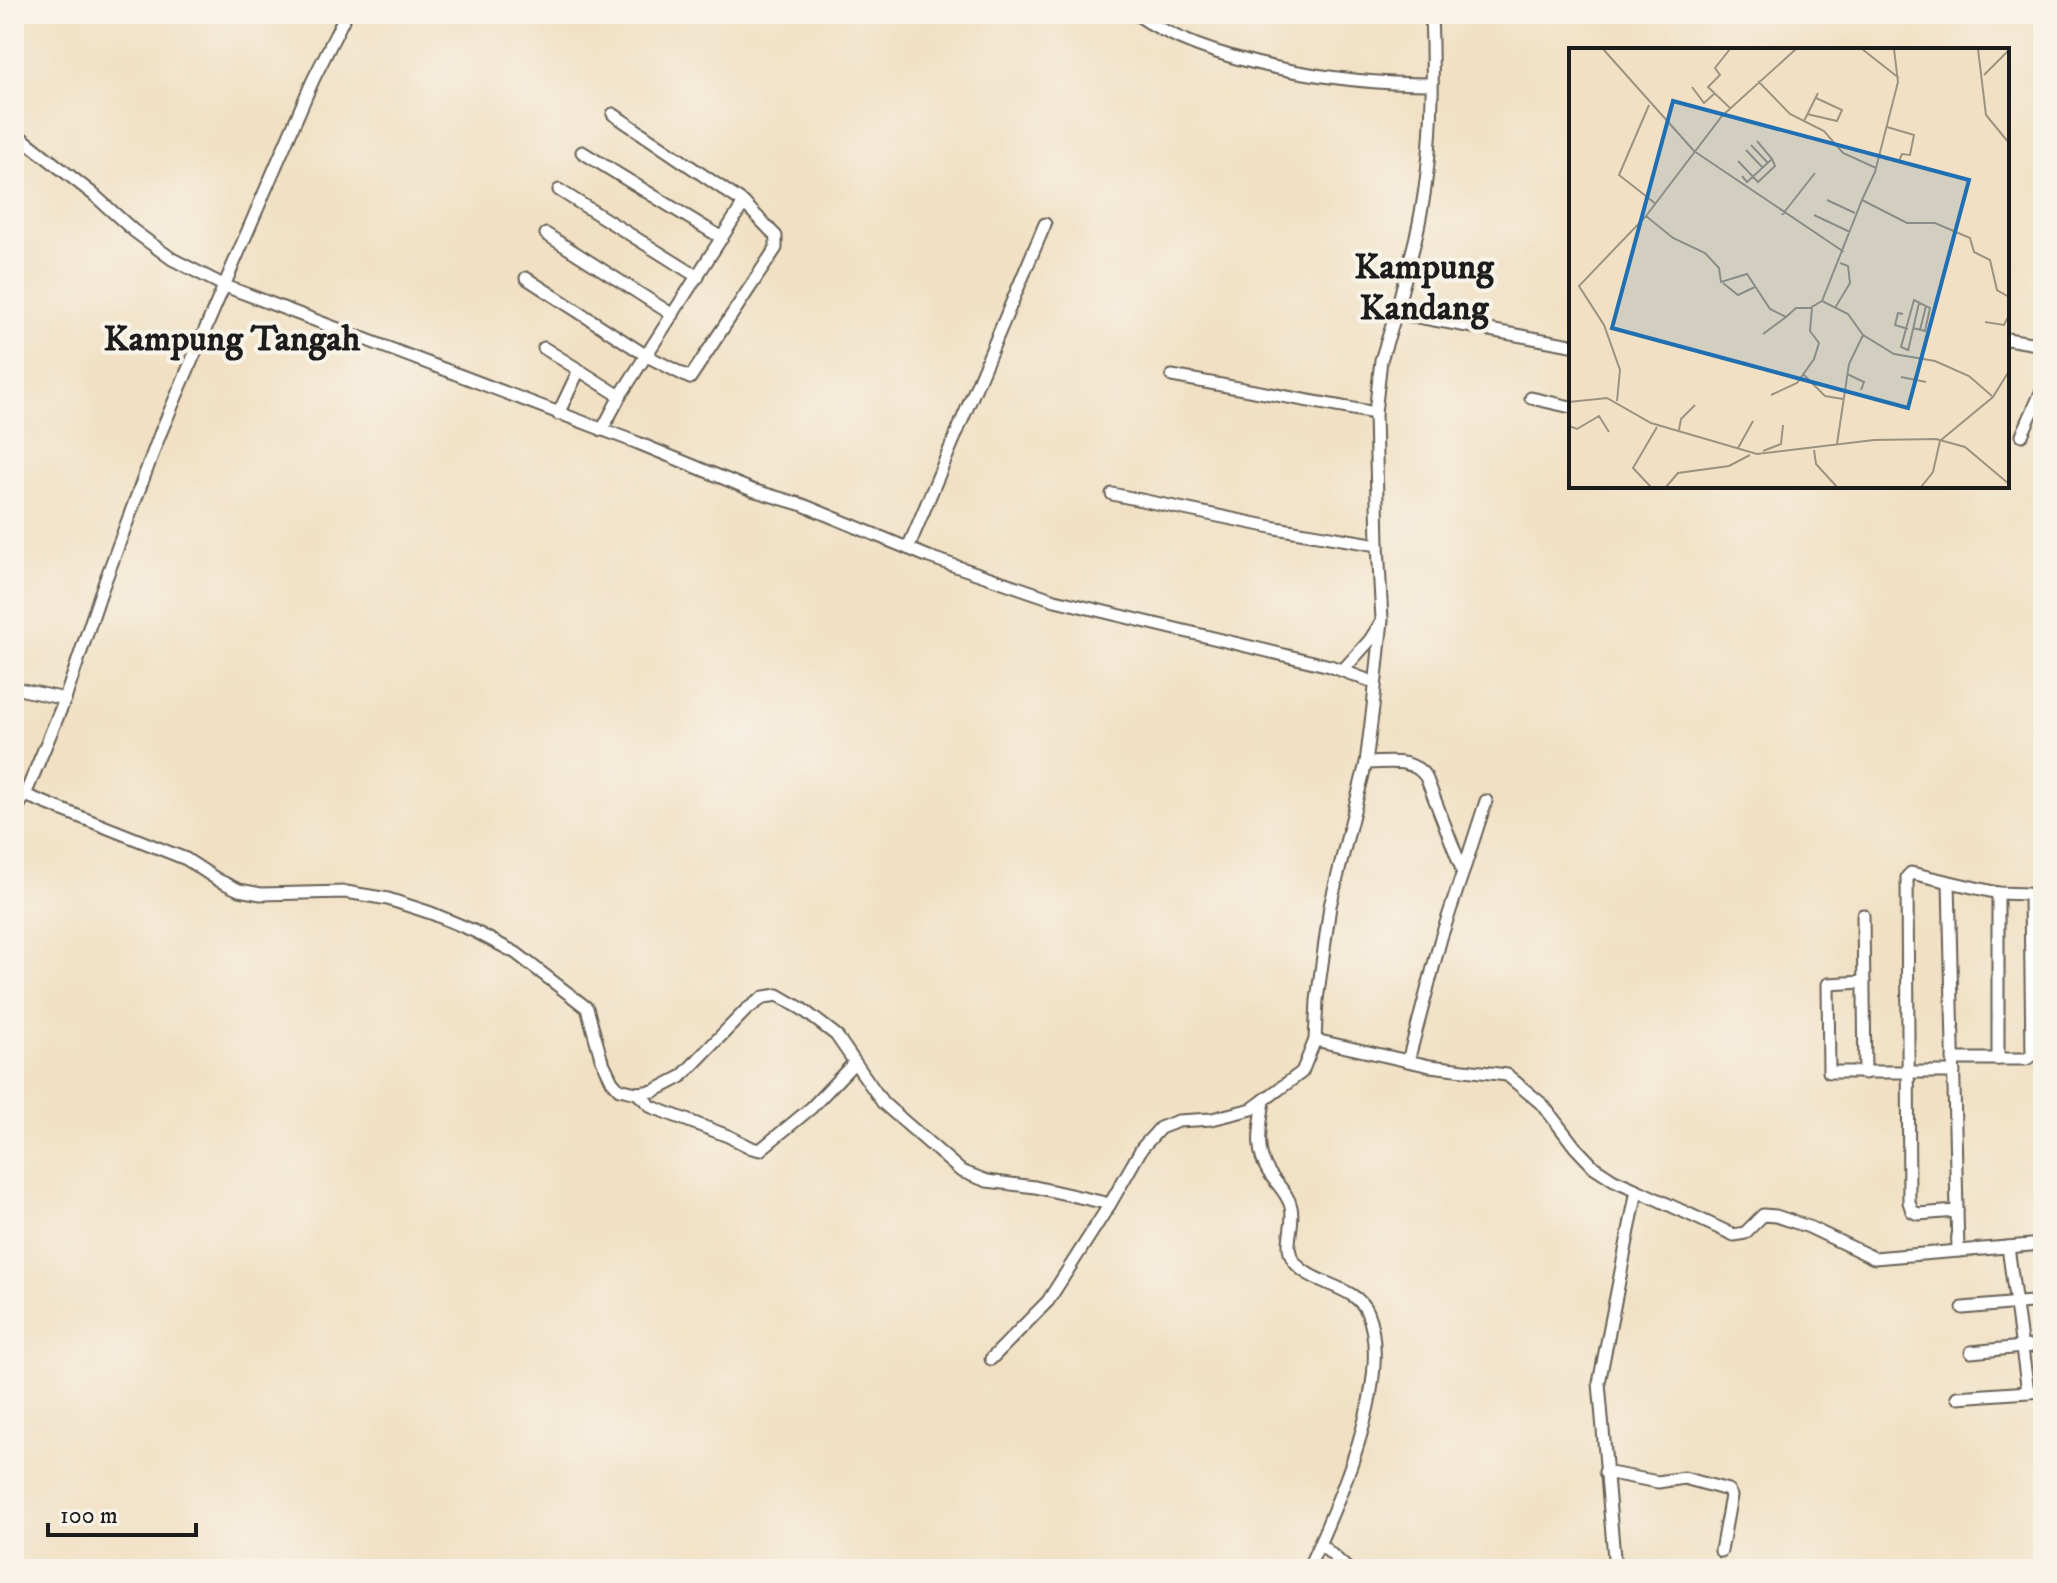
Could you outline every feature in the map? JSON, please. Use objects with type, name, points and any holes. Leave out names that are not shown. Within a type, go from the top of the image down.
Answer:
[{"type":"street","points":[[14,814],[65,699],[160,434],[313,80],[346,14]]},
{"type":"street","points":[[1136,14],[1153,26],[1194,44],[1249,60],[1340,79],[1382,84],[1431,84]]},
{"type":"street","points":[[991,1359],[1048,1301],[1142,1148],[1160,1128],[1178,1121],[1212,1119],[1252,1109],[1302,1072],[1315,1040],[1317,1000],[1330,906],[1366,763],[1382,620],[1375,413],[1381,360],[1419,224],[1432,110],[1431,14]]},
{"type":"street","points":[[526,278],[686,378],[692,377],[776,248],[776,236],[744,203],[613,114]]},
{"type":"street","points":[[14,132],[172,259],[225,286],[752,490],[803,505],[908,548],[1055,600],[1343,670],[1375,683]]},
{"type":"street","points":[[582,152],[722,238]]},
{"type":"street","points":[[559,190],[698,277]]},
{"type":"street","points":[[602,430],[620,396],[744,203]]},
{"type":"street","points":[[908,548],[1045,224]]},
{"type":"street","points":[[546,234],[673,315]]},
{"type":"street","points":[[1396,313],[1569,345]]},
{"type":"street","points":[[2009,339],[2043,345]]},
{"type":"street","points":[[544,348],[620,396]]},
{"type":"street","points":[[558,414],[579,370]]},
{"type":"street","points":[[1172,376],[1375,413]]},
{"type":"street","points":[[2022,435],[2043,388]]},
{"type":"street","points":[[1531,398],[1569,407]]},
{"type":"street","points":[[1112,494],[1276,528],[1378,545]]},
{"type":"street","points":[[1343,670],[1370,640],[1382,620]]},
{"type":"street","points":[[14,688],[65,699]]},
{"type":"street","points":[[1366,763],[1407,763],[1422,770],[1463,872]]},
{"type":"street","points":[[25,795],[186,859],[239,890],[261,894],[360,894],[388,899],[474,931],[516,953],[587,1008],[593,1021],[596,1044],[612,1081],[619,1089],[637,1093],[654,1091],[681,1077],[746,1010],[764,997],[778,995],[836,1035],[883,1103],[961,1171],[987,1181],[1035,1187],[1110,1204]]},
{"type":"street","points":[[1408,1061],[1441,938],[1486,801]]},
{"type":"street","points":[[1953,1059],[2029,1059],[2034,1053],[2030,897],[2027,894],[1998,893],[1913,873],[1907,877],[1909,1202],[1912,1211],[1918,1214],[1957,1211]]},
{"type":"street","points":[[1949,882],[1958,1251]]},
{"type":"street","points":[[1998,893],[1998,1059]]},
{"type":"street","points":[[1863,915],[1865,1073]]},
{"type":"street","points":[[1864,982],[1828,984],[1827,1070],[1831,1073],[1954,1072]]},
{"type":"street","points":[[1315,1040],[1408,1061],[1507,1075],[1543,1105],[1594,1167],[1614,1180],[1734,1235],[1745,1233],[1758,1219],[1769,1215],[1809,1227],[1874,1258],[2043,1244]]},
{"type":"street","points":[[637,1093],[652,1107],[760,1150],[811,1108],[854,1063]]},
{"type":"street","points":[[1264,1100],[1259,1136],[1261,1153],[1268,1172],[1291,1206],[1290,1254],[1302,1270],[1360,1301],[1370,1319],[1373,1347],[1371,1384],[1352,1466],[1326,1549],[1308,1569]]},
{"type":"street","points":[[1615,1569],[1599,1404],[1601,1365],[1637,1190]]},
{"type":"street","points":[[2008,1247],[2028,1392]]},
{"type":"street","points":[[1963,1308],[2043,1301]]},
{"type":"street","points":[[1971,1352],[2043,1345]]},
{"type":"street","points":[[1957,1397],[2043,1391]]},
{"type":"street","points":[[1605,1472],[1658,1482],[1684,1478],[1728,1490],[1731,1496],[1721,1551]]},
{"type":"street","points":[[1326,1549],[1348,1569]]},
{"type":"district","name":"Kampung Kandang","points":[[1424,288]]},
{"type":"district","name":"Kampung Tangah","points":[[232,339]]}]
